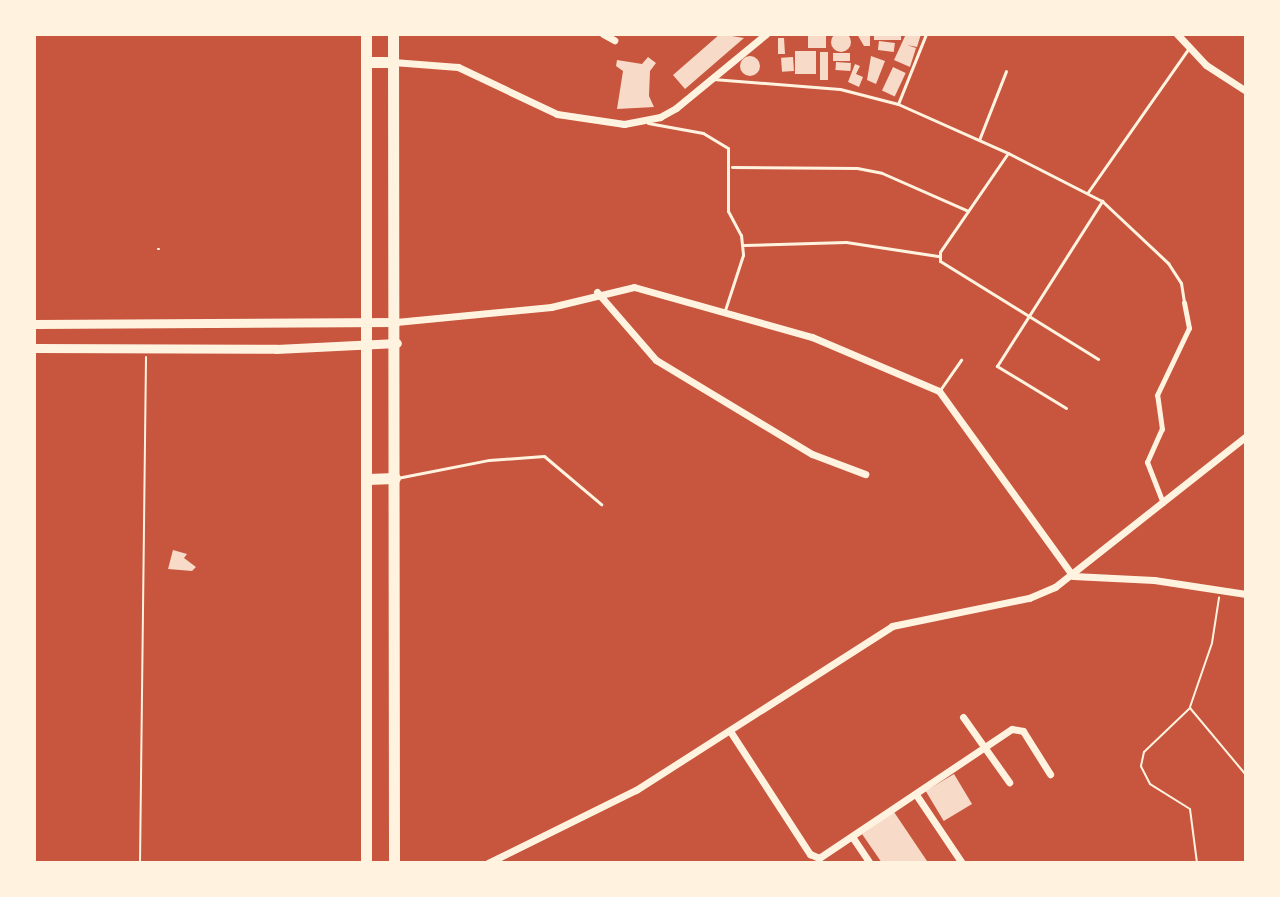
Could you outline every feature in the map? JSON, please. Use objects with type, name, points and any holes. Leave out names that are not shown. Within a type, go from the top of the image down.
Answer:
[{"type":"main road","points":[[366,34],[366,863]]},
{"type":"main road","points":[[393,34],[397,343],[394,863]]},
{"type":"main road","points":[[366,62],[393,62]]},
{"type":"main road","points":[[367,479],[395,478]]},
{"type":"street","points":[[603,34],[614,40]]},
{"type":"street","points":[[393,62],[458,67],[557,114],[624,124],[644,122],[676,108],[766,34]]},
{"type":"street","points":[[1177,34],[1189,48],[1246,91]]},
{"type":"street","points":[[34,324],[366,324],[551,307],[597,292],[634,287],[812,337],[939,391],[1073,576],[1246,594]]},
{"type":"street","points":[[597,292],[616,308],[656,360],[812,454],[865,474]]},
{"type":"street","points":[[1163,504],[1147,462],[1162,429],[1157,395],[1189,328],[1184,302]]},
{"type":"street","points":[[34,348],[365,346],[397,343]]},
{"type":"street","points":[[488,863],[599,811],[892,626],[1029,598],[1073,576],[1246,436]]},
{"type":"street","points":[[963,717],[1009,782]]},
{"type":"street","points":[[730,731],[810,854],[819,858],[917,796],[983,747],[1018,729],[1050,774]]},
{"type":"street","points":[[917,796],[962,863]]},
{"type":"street","points":[[853,838],[870,863]]},
{"type":"lane","points":[[898,104],[926,34]]},
{"type":"lane","points":[[1088,192],[1189,48]]},
{"type":"lane","points":[[979,140],[1006,71]]},
{"type":"lane","points":[[713,79],[815,85],[898,104],[1008,153],[1102,201],[1168,263],[1181,283],[1184,302]]},
{"type":"lane","points":[[644,122],[717,137],[728,148],[732,167],[728,211],[743,245],[724,313]]},
{"type":"lane","points":[[938,256],[1008,153]]},
{"type":"lane","points":[[732,167],[857,168],[882,173],[968,211]]},
{"type":"lane","points":[[1066,408],[997,366],[1102,201]]},
{"type":"lane","points":[[743,245],[846,242],[938,256],[1028,317],[1098,359]]},
{"type":"lane","points":[[939,391],[961,360]]},
{"type":"lane","points":[[395,478],[489,460],[544,456],[601,504]]},
{"type":"path","points":[[140,863],[146,356]]},
{"type":"path","points":[[1197,863],[1190,809],[1150,784],[1141,766],[1144,752],[1190,708],[1212,643],[1220,591]]},
{"type":"path","points":[[1190,708],[1246,775]]},
{"type":"building","points":[[841,32],[848,35],[851,42],[848,49],[841,52],[834,49],[831,42],[834,35]]},
{"type":"building","points":[[720,34],[744,38],[685,89],[673,75]]},
{"type":"building","points":[[808,34],[826,34],[826,48],[808,48]]},
{"type":"building","points":[[857,34],[870,34],[870,46],[864,46]]},
{"type":"building","points":[[874,34],[901,34],[901,40],[874,40]]},
{"type":"building","points":[[906,34],[921,34],[917,47],[907,45],[916,48],[910,67],[894,60]]},
{"type":"building","points":[[778,38],[784,38],[785,54],[778,54]]},
{"type":"building","points":[[879,41],[895,43],[894,52],[878,50]]},
{"type":"building","points":[[795,51],[816,51],[816,74],[795,74]]},
{"type":"building","points":[[820,52],[828,52],[828,80],[820,80]]},
{"type":"building","points":[[833,53],[850,53],[850,61],[833,61]]},
{"type":"building","points":[[750,56],[757,59],[760,66],[757,73],[750,76],[743,73],[740,66],[743,59]]},
{"type":"building","points":[[871,56],[885,61],[876,84],[867,80]]},
{"type":"building","points":[[648,57],[656,63],[650,71],[649,96],[654,107],[617,109],[623,71],[616,66],[617,60],[642,64]]},
{"type":"building","points":[[793,57],[794,71],[782,72],[781,58]]},
{"type":"building","points":[[836,62],[851,63],[850,71],[835,70]]},
{"type":"building","points":[[855,64],[860,66],[856,74],[863,77],[859,87],[848,82]]},
{"type":"building","points":[[893,67],[906,73],[895,96],[882,91]]},
{"type":"building","points":[[173,550],[187,554],[184,558],[196,567],[192,571],[168,569]]},
{"type":"building","points":[[954,774],[972,804],[944,821],[926,791]]},
{"type":"building","points":[[894,812],[927,861],[924,863],[882,863],[862,834]]}]
